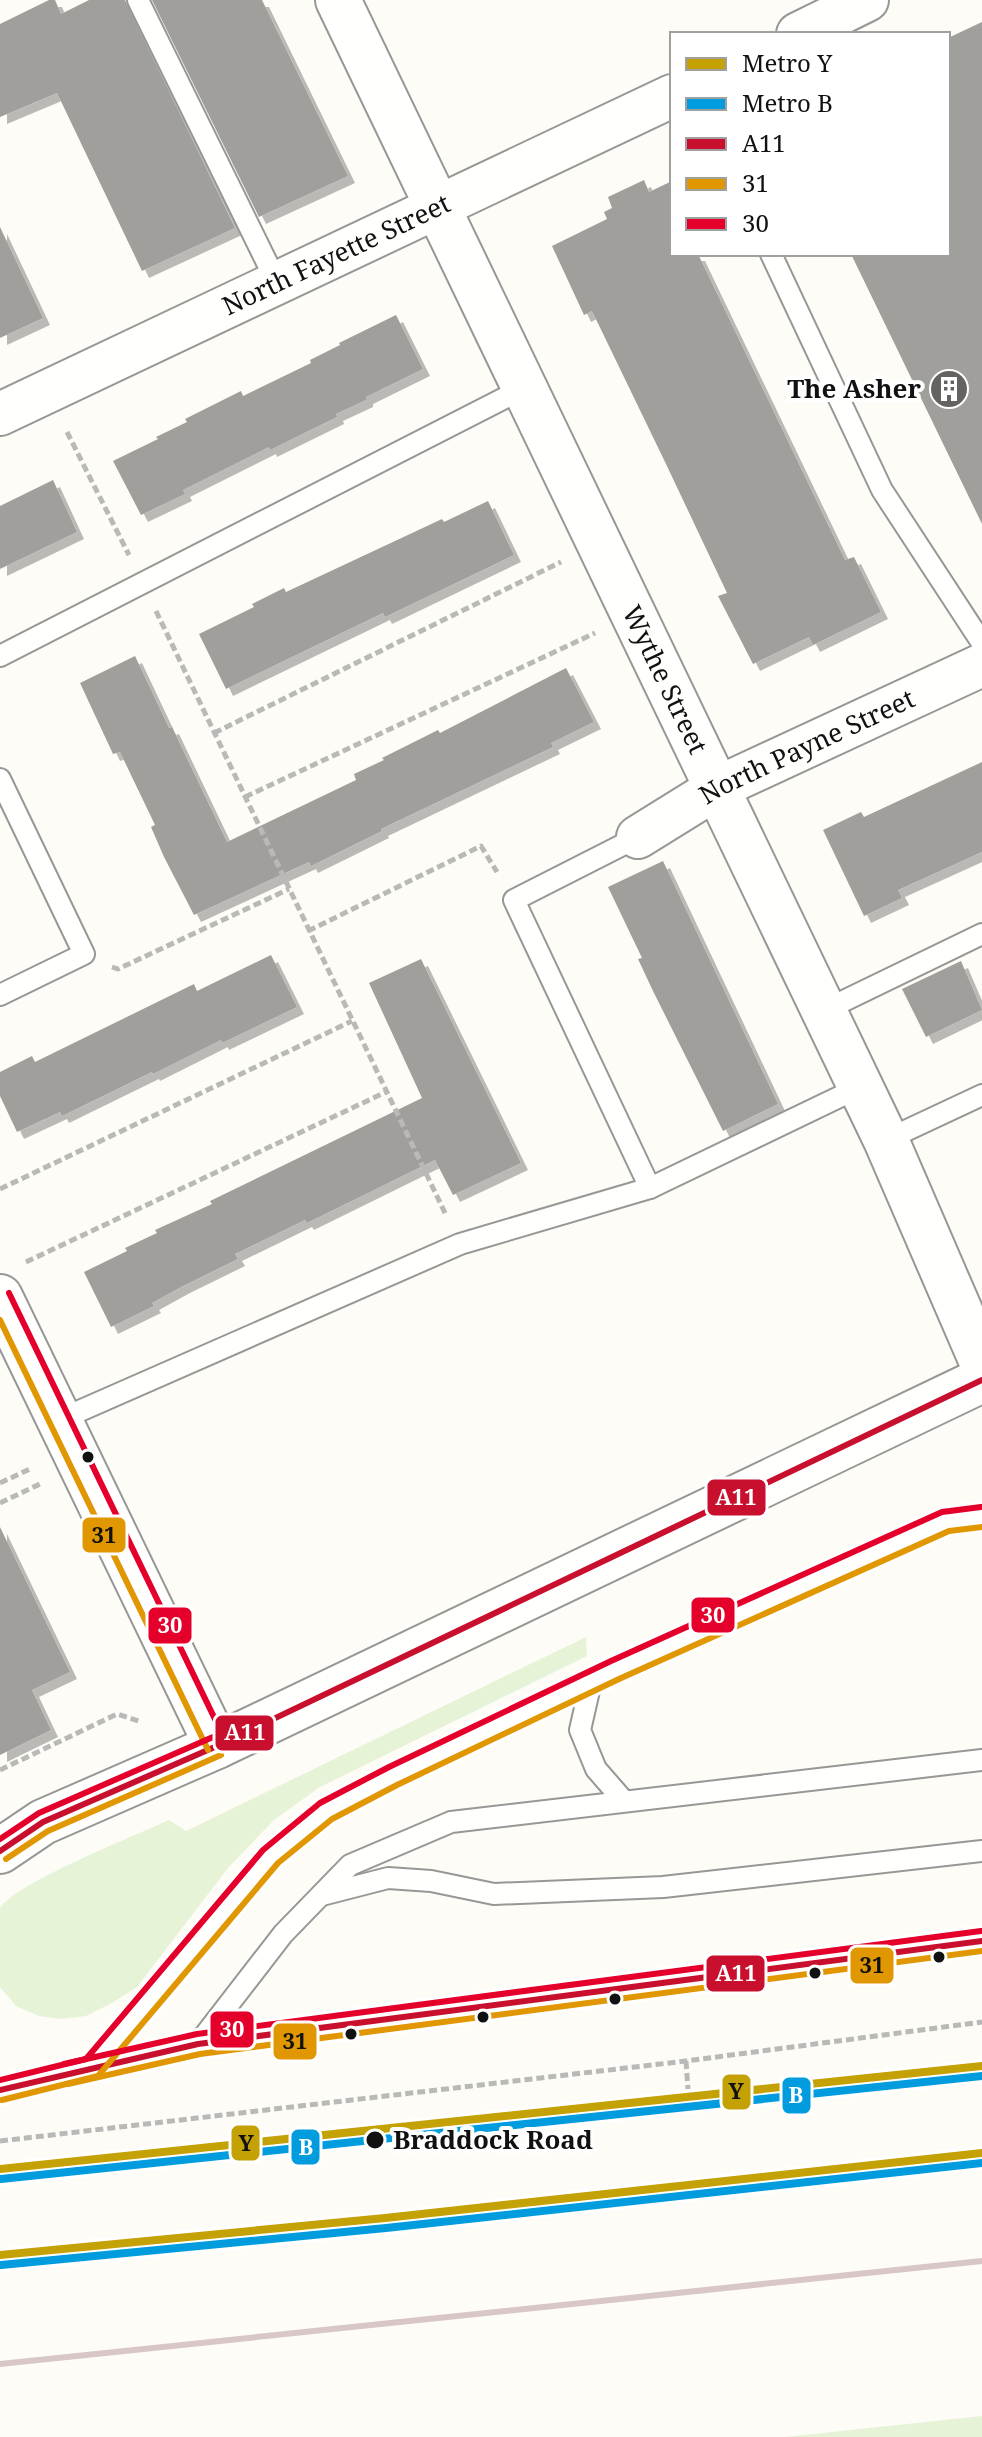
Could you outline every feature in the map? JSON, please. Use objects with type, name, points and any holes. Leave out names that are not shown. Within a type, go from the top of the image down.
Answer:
[{"type":"street","name":"Wythe Street","points":[[338,0],[886,1140],[982,1362]]},
{"type":"street","points":[[802,32],[867,0]]},
{"type":"street","name":"North Fayette Street","points":[[0,414],[670,97]]},
{"type":"street","name":"North Payne Street","points":[[638,837],[717,788],[982,665]]},
{"type":"street","points":[[7,1282],[59,1420],[217,1746]]},
{"type":"street","points":[[0,1851],[43,1822],[217,1746],[982,1380]]},
{"type":"lane","points":[[138,0],[277,283]]},
{"type":"lane","points":[[772,256],[882,490],[982,643]]},
{"type":"lane","points":[[0,656],[524,388]]},
{"type":"lane","points":[[0,779],[84,954],[0,995]]},
{"type":"lane","points":[[638,837],[514,900],[650,1188]]},
{"type":"lane","points":[[823,1011],[982,934]]},
{"type":"lane","points":[[59,1420],[460,1244],[650,1188],[860,1087]]},
{"type":"lane","points":[[886,1140],[982,1095]]},
{"type":"lane","points":[[92,2068],[271,1856],[326,1811],[591,1682],[946,1521],[982,1517]]},
{"type":"lane","points":[[591,1682],[580,1730],[596,1769],[623,1800]]},
{"type":"lane","points":[[198,2044],[283,1934],[350,1865],[451,1822],[982,1760]]},
{"type":"lane","points":[[322,1895],[388,1878],[431,1881],[494,1894],[663,1887],[982,1851]]},
{"type":"lane","points":[[0,2090],[198,2044],[982,1941]]},
{"type":"path","points":[[46,392],[144,584],[460,1244]]},
{"type":"path","points":[[214,733],[599,544]]},
{"type":"path","points":[[245,797],[633,616]]},
{"type":"path","points":[[308,931],[481,846],[514,900]]},
{"type":"path","points":[[84,954],[118,969],[289,889]]},
{"type":"path","points":[[0,1189],[352,1021]]},
{"type":"path","points":[[7,1282],[386,1092]]},
{"type":"path","points":[[0,1770],[117,1714],[139,1721]]},
{"type":"path","points":[[0,2141],[686,2061],[982,2022]]},
{"type":"path","points":[[686,2061],[688,2089]]},
{"type":"green space","points":[[586,1637],[587,1656],[320,1787],[274,1820],[228,1868],[137,1987],[112,2003],[86,2016],[60,2019],[39,2016],[16,2006],[0,1987],[0,1908],[29,1886],[78,1860],[169,1820],[186,1831]]},
{"type":"green space","points":[[982,2416],[982,2437],[785,2437]]},
{"type":"building","points":[[55,0],[61,14],[89,0],[125,0],[235,228],[142,271],[57,93],[0,117],[0,24]]},
{"type":"building","points":[[152,0],[262,0],[348,176],[259,217]]},
{"type":"building","name":"The Asher","points":[[982,22],[982,524],[852,256],[950,256],[950,37]]},
{"type":"building","points":[[644,180],[649,192],[670,182],[670,256],[699,256],[845,560],[854,557],[881,612],[813,645],[809,637],[753,664],[718,596],[727,593],[666,464],[592,311],[584,315],[552,246],[607,219],[604,212],[612,208],[608,197]]},
{"type":"building","points":[[0,227],[43,318],[0,338]]},
{"type":"building","points":[[396,315],[423,369],[366,397],[366,400],[336,414],[337,417],[183,490],[185,494],[141,515],[113,461],[158,439],[156,437],[187,422],[185,419],[241,391],[243,396],[311,363],[310,360],[339,343]]},
{"type":"building","points":[[53,480],[77,532],[0,569],[0,506]]},
{"type":"building","points":[[488,501],[514,555],[385,617],[383,613],[226,689],[199,634],[254,607],[252,604],[284,588],[286,592],[442,519],[444,522]]},
{"type":"building","points":[[135,656],[227,842],[356,780],[354,774],[384,760],[382,758],[438,730],[440,733],[566,668],[594,722],[551,743],[553,747],[311,866],[309,862],[194,915],[164,857],[151,827],[155,825],[120,752],[113,754],[80,683]]},
{"type":"building","points":[[982,762],[982,852],[898,890],[902,898],[864,916],[823,830],[861,812],[864,817]]},
{"type":"building","points":[[663,861],[778,1104],[723,1131],[653,991],[638,959],[642,958],[608,887]]},
{"type":"building","points":[[271,955],[297,1007],[62,1116],[60,1112],[17,1132],[0,1096],[0,1072],[32,1056],[35,1062],[194,984],[197,991]]},
{"type":"building","points":[[421,959],[521,1163],[453,1195],[435,1160],[307,1223],[305,1220],[235,1254],[238,1259],[111,1327],[84,1272],[127,1251],[125,1248],[157,1233],[155,1230],[212,1204],[210,1201],[422,1098],[369,983]]},
{"type":"building","points":[[961,961],[982,1010],[926,1037],[902,989]]},
{"type":"building","points":[[0,1527],[70,1672],[32,1690],[51,1730],[0,1755]]},
{"type":"railway","points":[[0,2364],[982,2261]]},
{"type":"metro line","name":"Y","points":[[0,2169],[982,2066]]},
{"type":"metro line","name":"B","points":[[1,2179],[982,2076]]},
{"type":"metro line","name":"Y","points":[[0,2255],[385,2218],[982,2153]]},
{"type":"metro line","name":"B","points":[[1,2265],[386,2228],[982,2163]]},
{"type":"transit line","name":"30","points":[[9,1293],[226,1742]]},
{"type":"transit line","name":"31","points":[[0,1320],[208,1750]]},
{"type":"transit line","name":"A11","points":[[0,1851],[43,1822],[217,1746],[982,1380]]},
{"type":"transit line","name":"30","points":[[0,2080],[86,2059],[263,1850],[320,1803],[611,1661],[942,1512],[981,1507]]},
{"type":"transit line","name":"31","points":[[2,2100],[98,2076],[278,1863],[332,1819],[619,1679],[949,1531],[982,1527]]},
{"type":"transit line","name":"30","points":[[0,1839],[39,1813],[213,1737]]},
{"type":"transit line","name":"31","points":[[6,1859],[48,1831],[221,1755]]},
{"type":"transit line","name":"30","points":[[64,2064],[197,2034],[981,1931]]},
{"type":"transit line","name":"A11","points":[[0,2090],[198,2044],[982,1941]]},
{"type":"transit line","name":"31","points":[[68,2084],[200,2054],[982,1951]]},
{"type":"place","name":"The Asher","points":[[949,389]]},
{"type":"place","name":"Braddock Road","points":[[375,2140]]}]
